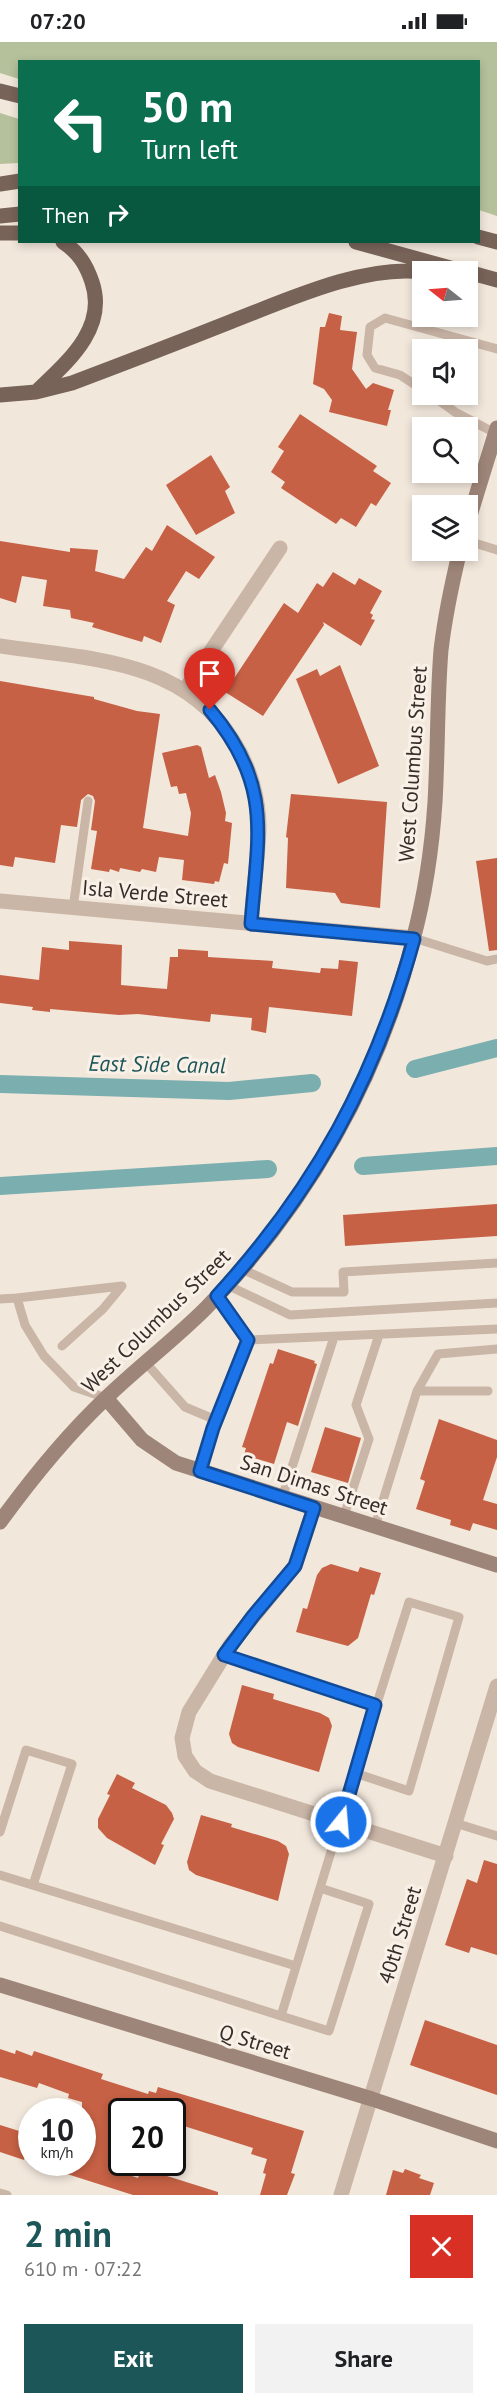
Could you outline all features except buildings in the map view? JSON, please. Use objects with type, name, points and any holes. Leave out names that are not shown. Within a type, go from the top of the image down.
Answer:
[{"type":"main road","points":[[0,91],[18,96]]},
{"type":"main road","points":[[0,184],[18,181]]},
{"type":"main road","points":[[0,216],[18,214]]},
{"type":"main road","points":[[0,233],[18,232]]},
{"type":"main road","points":[[480,238],[497,242]]},
{"type":"main road","points":[[36,392],[81,346],[90,331],[95,311],[96,292],[87,267],[75,250],[64,243]]},
{"type":"main road","points":[[360,243],[426,261]]},
{"type":"main road","points":[[0,395],[36,392],[72,383],[307,292],[368,275],[412,270]]},
{"type":"main road","points":[[478,275],[497,281]]},
{"type":"main road","points":[[478,279],[497,281]]},
{"type":"main road","points":[[476,495],[496,430]]},
{"type":"main road","name":"West Columbus Street","points":[[0,1522],[61,1444],[106,1398],[222,1290],[277,1227],[337,1134],[362,1085],[382,1039],[400,987],[414,939],[429,857],[435,802],[442,647],[450,592],[457,561]]},
{"type":"main road","name":"San Dimas Street","points":[[106,1398],[142,1440],[177,1463],[497,1565]]},
{"type":"main road","name":"Q Street","points":[[0,1985],[372,2099],[497,2141]]},
{"type":"street","points":[[185,690],[280,548]]},
{"type":"street","points":[[0,646],[138,668],[162,677],[185,690],[210,710],[227,730],[250,774],[256,799],[259,828],[251,924]]},
{"type":"street","name":"Isla Verde Street","points":[[0,901],[414,939]]},
{"type":"street","points":[[314,1508],[295,1566],[224,1655],[189,1712],[184,1729],[183,1747],[189,1764],[210,1781],[446,1856]]},
{"type":"street","name":"40th Street","points":[[341,2195],[494,1707],[497,1686]]},
{"type":"lane","points":[[412,383],[400,375],[375,368],[367,355],[370,327],[385,318],[461,339]]},
{"type":"lane","points":[[478,344],[497,349]]},
{"type":"lane","points":[[445,405],[455,412],[496,430]]},
{"type":"lane","points":[[478,544],[497,550]]},
{"type":"lane","points":[[74,908],[88,801]]},
{"type":"lane","points":[[414,939],[488,961],[497,959]]},
{"type":"lane","points":[[242,1269],[292,1292],[344,1292],[343,1272],[497,1263]]},
{"type":"lane","points":[[0,1299],[122,1286],[103,1310],[62,1346]]},
{"type":"lane","points":[[222,1290],[290,1315],[497,1304]]},
{"type":"lane","points":[[200,1471],[216,1420],[248,1340],[222,1290]]},
{"type":"lane","points":[[17,1298],[25,1325],[44,1356],[74,1387],[106,1398]]},
{"type":"lane","points":[[248,1340],[497,1329]]},
{"type":"lane","points":[[344,1516],[369,1439],[356,1406],[379,1335]]},
{"type":"lane","points":[[282,1498],[334,1337]]},
{"type":"lane","points":[[375,1526],[417,1391],[438,1354],[497,1349]]},
{"type":"lane","points":[[146,1363],[185,1407],[216,1420]]},
{"type":"lane","points":[[417,1391],[488,1391]]},
{"type":"lane","points":[[281,2016],[375,1705],[409,1602],[459,1617],[409,1791],[355,1773]]},
{"type":"lane","points":[[224,1655],[375,1705]]},
{"type":"lane","points":[[0,1832],[26,1750],[72,1764],[33,1885]]},
{"type":"lane","points":[[456,1823],[497,1836]]},
{"type":"lane","points":[[0,1875],[296,1966]]},
{"type":"lane","points":[[0,1926],[329,2031],[369,1904],[320,1888]]},
{"type":"lane","points":[[0,2193],[7,2195]]},
{"type":"green space","points":[[0,42],[497,42],[497,216],[480,210],[480,60],[18,60],[18,79],[0,73]]},
{"type":"green space","points":[[0,113],[18,119],[18,163],[0,164]]},
{"type":"waterway","name":"East Side Canal","points":[[415,1069],[497,1048]]},
{"type":"waterway","name":"East Side Canal","points":[[0,1084],[229,1091],[312,1083]]},
{"type":"waterway","points":[[363,1166],[497,1156]]},
{"type":"waterway","points":[[0,1186],[268,1169]]},
{"type":"route","points":[[210,710],[227,730],[239,750],[250,774],[256,799],[259,828],[251,924],[414,939],[382,1039],[337,1134],[277,1227],[217,1296],[248,1340],[213,1428],[200,1471],[314,1508],[295,1566],[224,1655],[375,1705],[341,1822]]}]
